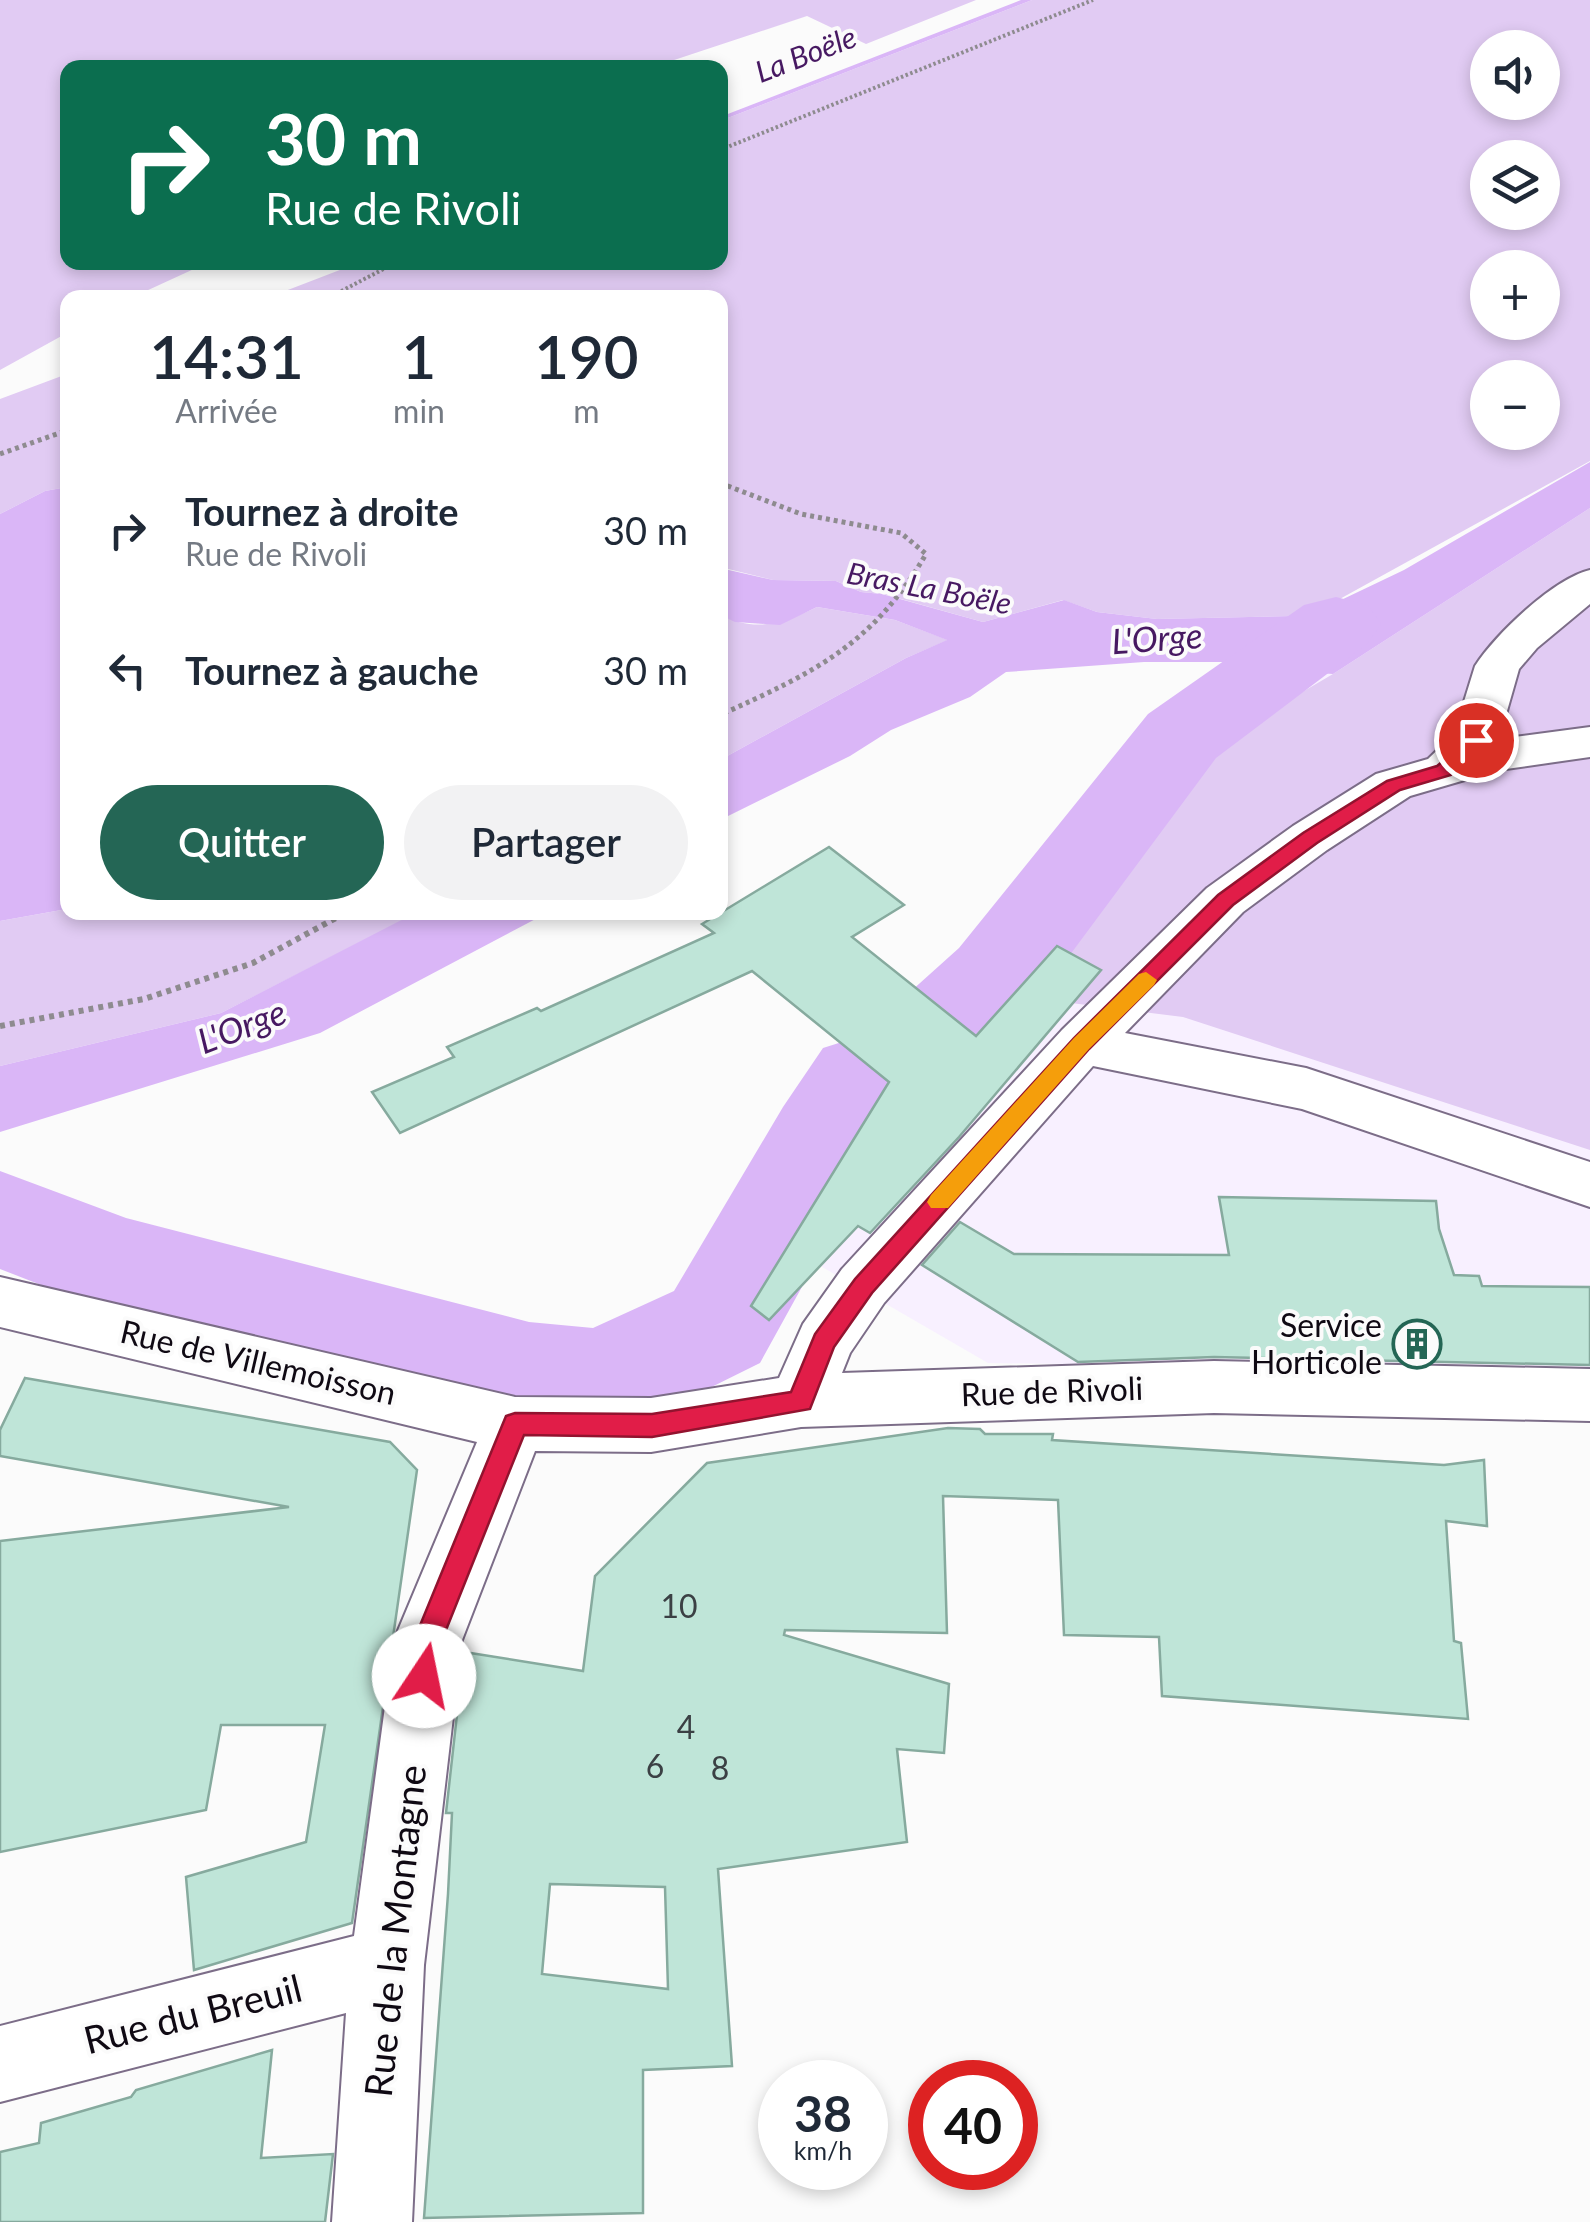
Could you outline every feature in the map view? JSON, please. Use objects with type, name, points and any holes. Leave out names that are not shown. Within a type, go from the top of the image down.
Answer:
[{"type":"street","points":[[1444,771],[1476,740],[1497,666],[1521,638],[1590,583]]},
{"type":"street","points":[[800,1401],[824,1342],[864,1286],[1082,1044],[1225,900],[1310,838],[1394,785],[1497,755],[1590,742]]},
{"type":"street","points":[[1082,1044],[1306,1089],[1590,1185]]},
{"type":"street","name":"Rue de Villemoisson","points":[[0,1302],[515,1424]]},
{"type":"street","name":"Rue de Rivoli","points":[[515,1424],[652,1426],[800,1401],[1214,1387],[1590,1395]]},
{"type":"street","name":"Rue de la Montagne","points":[[372,2222],[387,1966],[428,1640],[515,1424]]},
{"type":"street","name":"Rue du Breuil","points":[[0,2064],[387,1966]]},
{"type":"path","points":[[728,147],[1092,0]]},
{"type":"path","points":[[343,290],[381,270]]},
{"type":"path","points":[[0,454],[60,433]]},
{"type":"path","points":[[728,485],[801,514],[901,533],[926,554],[882,621],[837,659],[728,711]]},
{"type":"path","points":[[0,1026],[144,999],[253,962],[332,920]]},
{"type":"shaded area","points":[[0,0],[976,0],[866,44],[807,16],[674,60],[60,60],[60,270],[192,270],[148,290],[60,290],[60,337],[0,370]]},
{"type":"shaded area","points":[[1032,0],[1590,0],[1590,461],[1318,611],[1292,616],[1157,619],[1097,612],[1063,600],[983,622],[883,594],[861,592],[836,581],[773,580],[728,569],[728,290],[288,290],[340,270],[728,270],[728,118]]},
{"type":"shaded area","points":[[60,377],[60,488],[45,491],[0,514],[0,399]]},
{"type":"shaded area","points":[[1590,462],[1590,1371],[988,1363],[779,1242],[871,1093],[1006,982],[1197,754],[1218,741],[1292,616],[1319,613],[1404,570]]},
{"type":"shaded area","points":[[1590,508],[1590,1150],[1183,1017],[1063,1002],[1006,982],[1197,754],[1333,674]]},
{"type":"shaded area","points":[[817,607],[895,620],[948,640],[906,658],[728,756],[728,618],[758,625],[793,618]]},
{"type":"shaded area","points":[[60,910],[60,920],[403,920],[221,1013],[0,1066],[0,921]]},
{"type":"water","points":[[1021,0],[1032,0],[728,118],[728,114]]},
{"type":"water","name":"L'Orge","points":[[1590,462],[1590,508],[1333,674],[1245,668],[1238,662],[1144,662],[1006,672],[970,697],[891,730],[850,756],[728,816],[728,756],[906,658],[947,640],[895,620],[817,607],[780,625],[735,622],[728,619],[728,570],[773,580],[836,581],[861,592],[882,594],[983,622],[1064,600],[1097,612],[1157,619],[1292,616],[1318,611],[1404,570]]},
{"type":"water","points":[[60,488],[60,910],[0,921],[0,514],[45,491]]},
{"type":"water","name":"L'Orge","points":[[401,920],[534,920],[320,1033],[0,1132],[0,1066],[221,1013]]},
{"type":"building","points":[[829,847],[904,905],[852,937],[976,1036],[1057,946],[1101,970],[959,1137],[870,1233],[858,1226],[769,1320],[751,1306],[889,1082],[752,971],[400,1133],[372,1092],[454,1057],[447,1047],[537,1008],[541,1011],[714,933],[702,924],[728,920],[728,908]]},
{"type":"building","points":[[1219,1197],[1436,1201],[1439,1229],[1454,1275],[1479,1276],[1482,1286],[1590,1287],[1590,1365],[1214,1357],[1078,1362],[922,1265],[960,1222],[1014,1254],[1229,1255]]},
{"type":"building","points":[[25,1378],[390,1442],[417,1470],[352,1923],[194,1970],[186,1877],[306,1842],[325,1725],[221,1725],[206,1810],[0,1852],[0,1541],[289,1507],[0,1456],[0,1430]]},
{"type":"building","points":[[948,1428],[980,1429],[985,1434],[1053,1434],[1052,1440],[1444,1465],[1484,1460],[1487,1526],[1446,1521],[1454,1641],[1461,1643],[1468,1719],[1162,1696],[1159,1637],[1064,1635],[1058,1500],[943,1496],[947,1633],[785,1630],[784,1635],[949,1684],[944,1753],[897,1749],[907,1842],[718,1869],[732,2066],[643,2070],[643,2213],[424,2218],[448,1894],[452,1813],[446,1813],[464,1652],[583,1671],[595,1576],[707,1463]],"holes":[[[550,1884],[665,1887],[668,1989],[542,1974]]]},
{"type":"building","points":[[272,2050],[261,2158],[333,2154],[325,2222],[0,2222],[0,2152],[39,2143],[41,2123]]},
{"type":"waterway","points":[[0,1218],[108,1262],[529,1375],[601,1382],[717,1327],[823,1138],[862,1078],[884,1081],[997,975],[1182,736],[1336,624]]},
{"type":"slow traffic","points":[[939,1202],[1082,1044],[1146,980]]},
{"type":"place","name":"Service Horticole","points":[[1417,1344]]},
{"type":"route","points":[[424,1676],[428,1640],[515,1424],[652,1426],[800,1401],[824,1342],[864,1286],[1082,1044],[1225,900],[1310,838],[1394,785],[1444,771],[1476,740]]},
{"type":"water label","name":"La Boële","points":[[806,55]]},
{"type":"water label","name":"Bras La Boële","points":[[929,589]]}]
